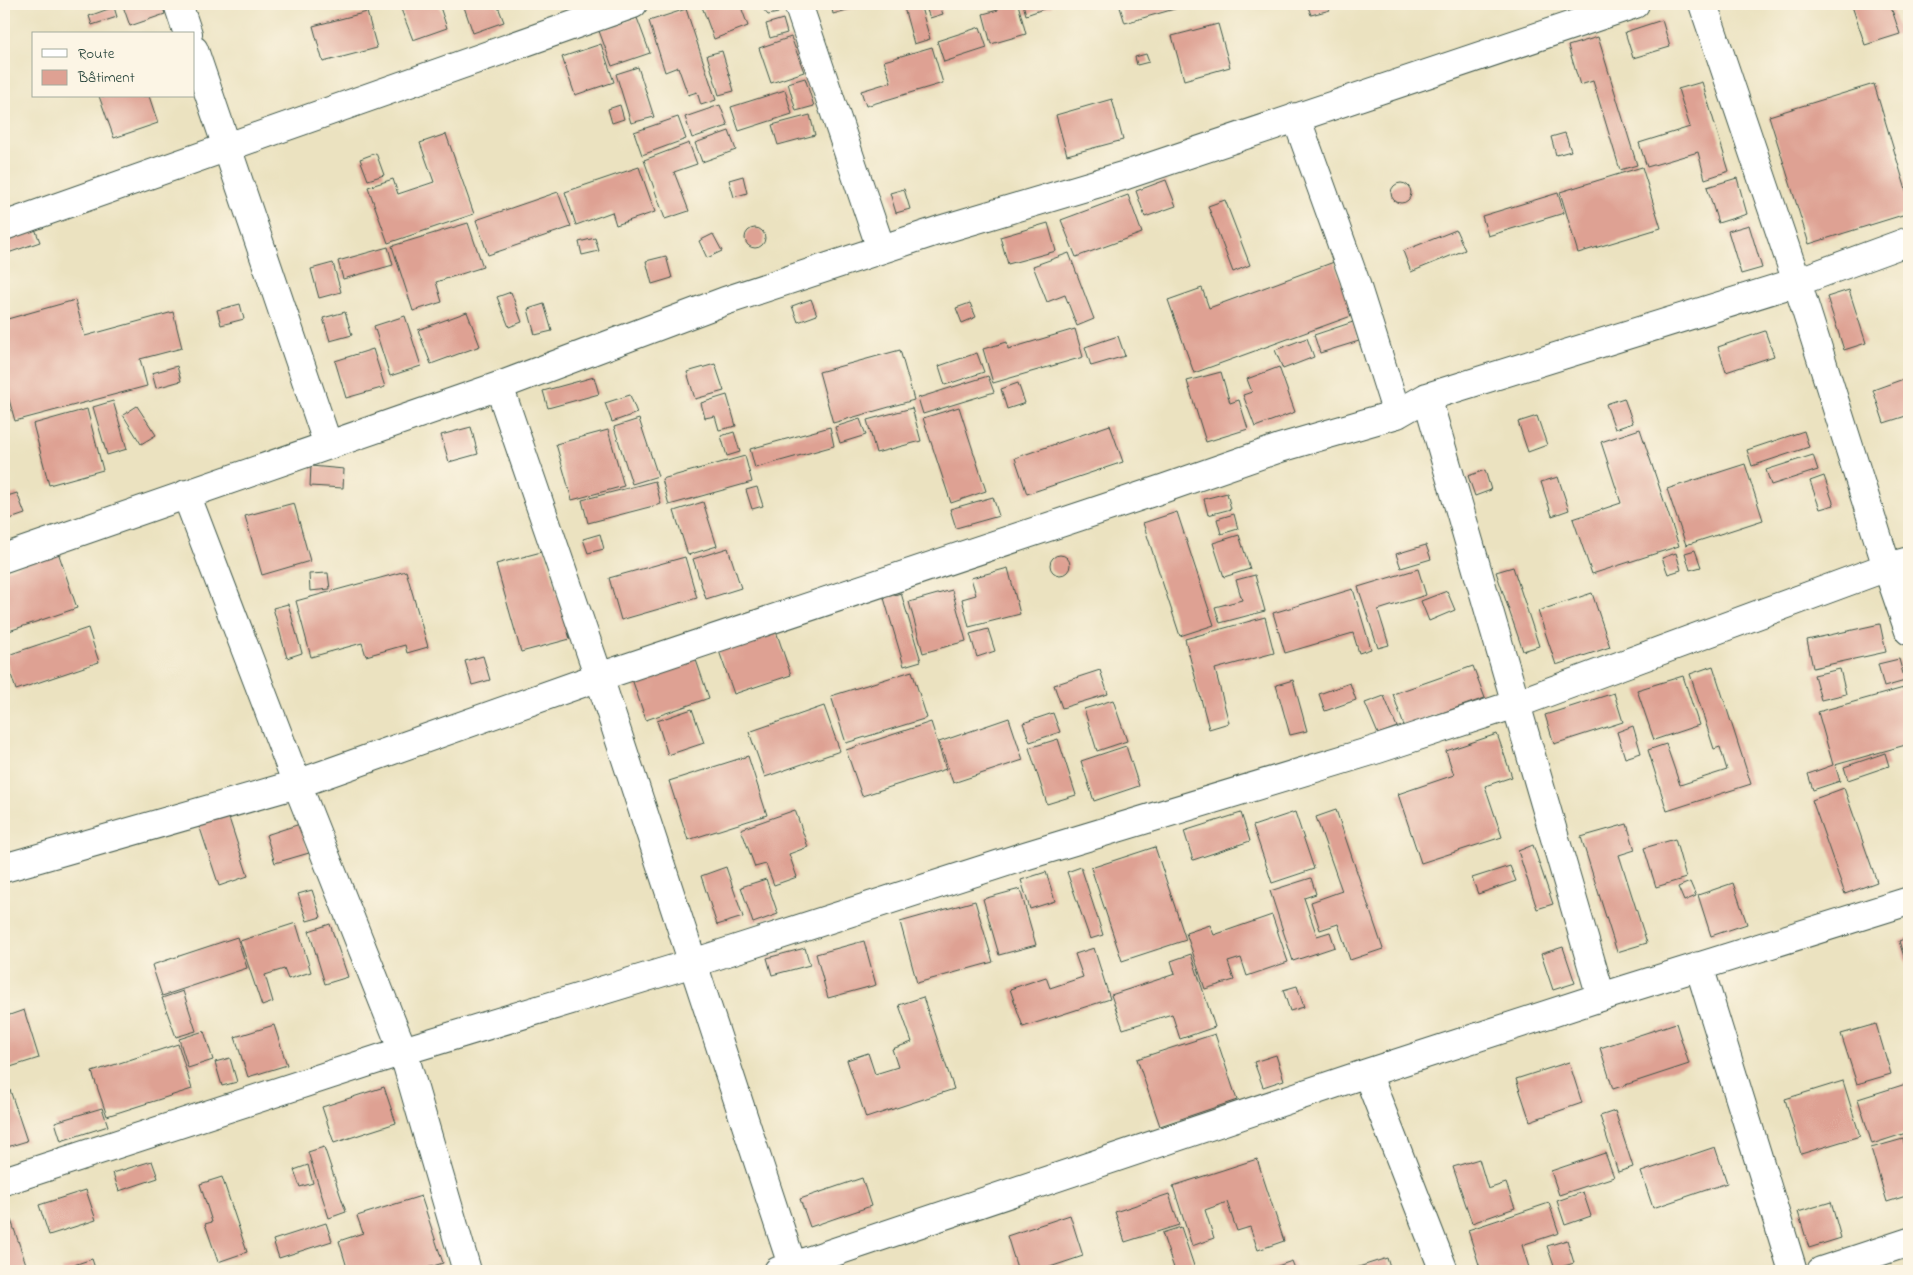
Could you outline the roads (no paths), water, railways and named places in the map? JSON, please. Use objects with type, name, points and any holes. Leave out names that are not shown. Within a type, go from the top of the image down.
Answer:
[{"type":"street","points":[[178,4],[187,32]]},
{"type":"street","points":[[4,226],[633,4]]},
{"type":"street","points":[[798,4],[882,249]]},
{"type":"street","points":[[4,558],[499,386],[725,301],[940,230],[1126,175],[1635,4]]},
{"type":"street","points":[[1702,4],[1797,282],[1898,564],[1909,631]]},
{"type":"street","points":[[195,53],[328,445]]},
{"type":"street","points":[[1296,117],[1354,278],[1396,414]]},
{"type":"street","points":[[4,868],[297,784],[599,677],[1280,448],[1396,414],[1427,398],[1797,282],[1909,241]]},
{"type":"street","points":[[499,386],[599,677],[693,963],[789,1270],[1367,1073],[1698,966],[1909,901]]},
{"type":"street","points":[[1427,398],[1601,997]]},
{"type":"street","points":[[186,494],[297,784],[403,1051],[467,1271]]},
{"type":"street","points":[[4,1181],[403,1051],[693,963],[1028,854],[1214,800],[1378,749],[1516,704],[1898,564]]},
{"type":"street","points":[[1698,966],[1793,1271]]},
{"type":"street","points":[[1367,1073],[1444,1271]]},
{"type":"street","points":[[1821,1271],[1909,1242]]}]
